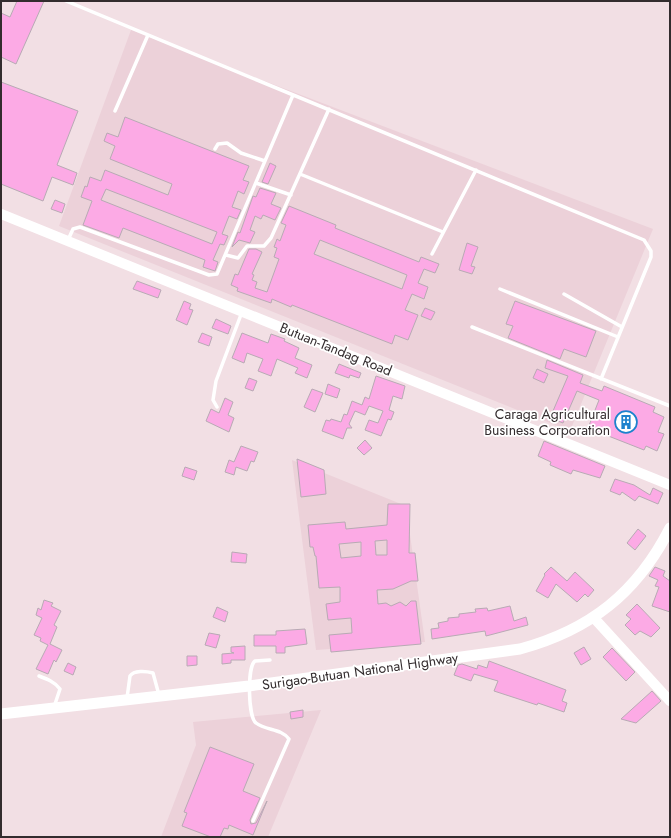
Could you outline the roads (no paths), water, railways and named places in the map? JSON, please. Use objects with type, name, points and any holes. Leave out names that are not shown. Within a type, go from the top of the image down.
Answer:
[{"type":"highway","name":"Surigao-Butuan National Highway","points":[[1,714],[127,698],[249,686],[520,649],[547,642],[594,618],[622,596],[659,550],[670,528]]},
{"type":"main road","name":"Butuan-Tandag Road","points":[[1,214],[670,485]]},
{"type":"main road","points":[[594,618],[670,701]]},
{"type":"lane","points":[[66,1],[644,240],[651,251],[651,257],[601,379]]},
{"type":"lane","points":[[115,111],[148,35]]},
{"type":"lane","points":[[68,241],[73,229],[80,227],[209,275],[217,274],[294,94]]},
{"type":"lane","points":[[226,255],[236,258],[247,246],[264,246],[267,244],[291,195],[329,109]]},
{"type":"lane","points":[[215,149],[218,144],[227,143],[241,153],[265,161]]},
{"type":"lane","points":[[432,254],[476,170]]},
{"type":"lane","points":[[300,174],[443,232]]},
{"type":"lane","points":[[256,183],[291,195]]},
{"type":"lane","points":[[500,289],[618,337]]},
{"type":"lane","points":[[564,294],[622,326]]},
{"type":"lane","points":[[217,407],[213,400],[216,381],[243,311]]},
{"type":"lane","points":[[472,327],[670,406]]},
{"type":"lane","points":[[253,822],[289,740],[285,734],[256,724],[253,720],[249,686],[252,663],[255,661],[270,660]]},
{"type":"lane","points":[[127,698],[130,676],[135,672],[153,673],[159,696]]},
{"type":"lane","points":[[39,676],[59,687],[60,690],[53,708]]},
{"type":"place","name":"Caraga Agricultural Business Corporation","points":[[626,422]]}]
